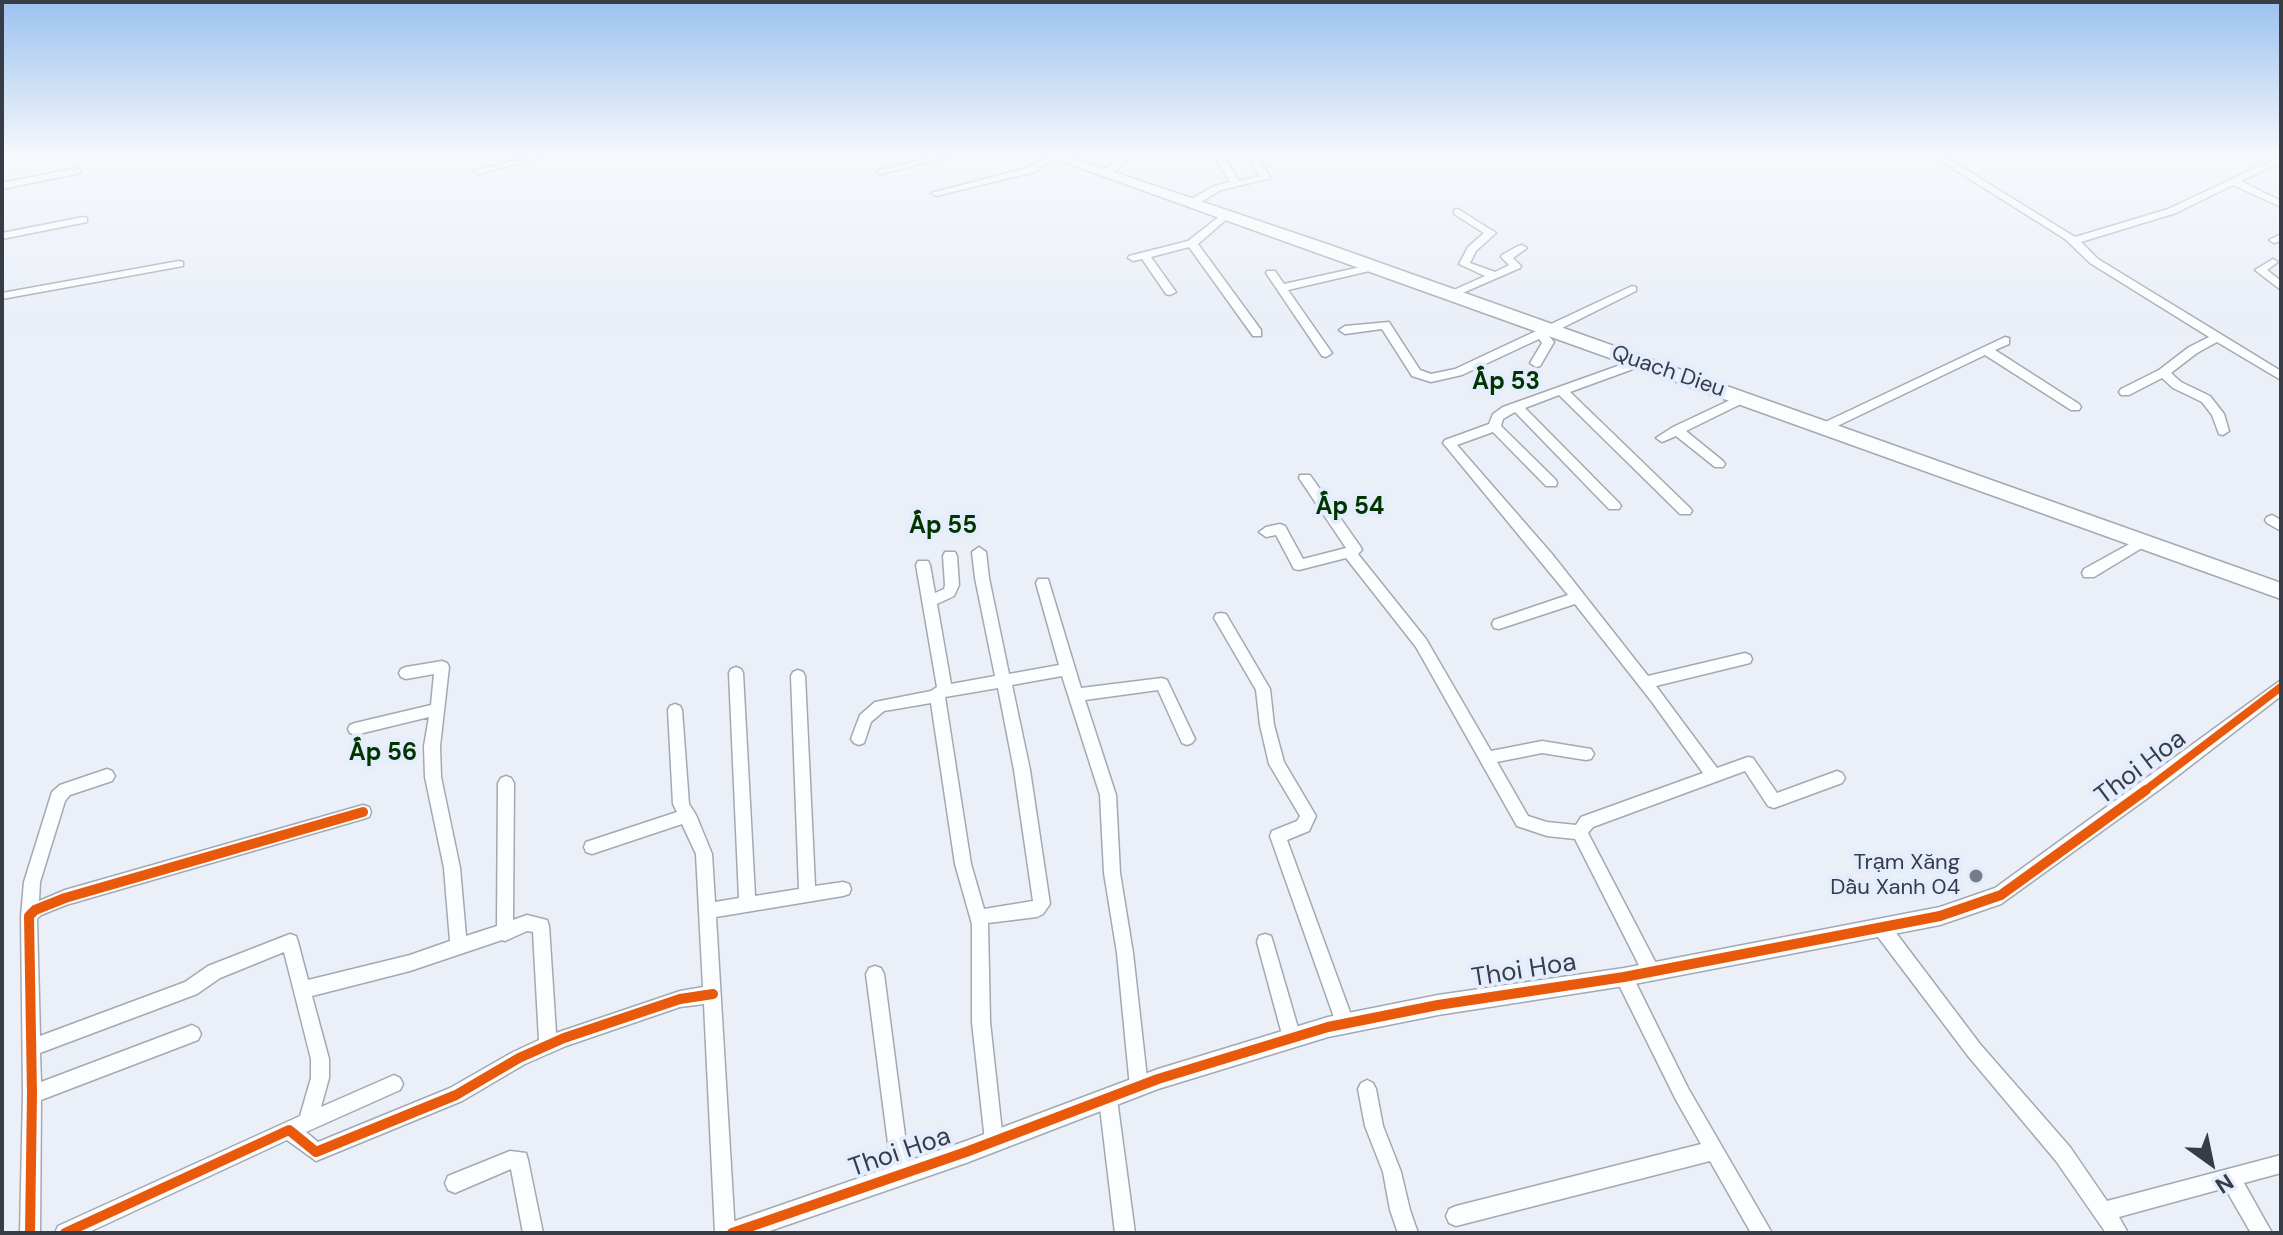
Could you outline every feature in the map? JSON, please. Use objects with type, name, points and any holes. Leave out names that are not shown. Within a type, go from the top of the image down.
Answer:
[{"type":"main road","name":"Quach Dieu","points":[[1221,214],[1451,295],[1545,332],[1743,398],[2281,591]]},
{"type":"street","points":[[1461,214],[1491,233],[1472,249],[1464,264],[1495,276]]},
{"type":"street","points":[[2030,214],[2074,241],[2094,261],[2281,376]]},
{"type":"street","points":[[2074,241],[2163,214]]},
{"type":"street","points":[[1170,292],[1139,256],[1192,243],[1225,215]]},
{"type":"street","points":[[2,236],[83,220]]},
{"type":"street","points":[[1192,243],[1257,333]]},
{"type":"street","points":[[1451,295],[1516,266],[1506,257],[1522,248]]},
{"type":"street","points":[[2273,262],[2260,270],[2281,287]]},
{"type":"street","points":[[2,296],[179,264]]},
{"type":"street","points":[[1281,288],[1374,267]]},
{"type":"street","points":[[1271,273],[1326,353]]},
{"type":"street","points":[[1345,330],[1385,325],[1416,373],[1426,378],[1458,372],[1632,289]]},
{"type":"street","points":[[1536,363],[1548,342],[1545,332]]},
{"type":"street","points":[[2125,392],[2163,373],[2193,350],[2217,337]]},
{"type":"street","points":[[1823,428],[2005,341]]},
{"type":"street","points":[[1986,350],[2075,407]]},
{"type":"street","points":[[1495,427],[1497,417],[1517,407],[1640,362]]},
{"type":"street","points":[[2163,373],[2177,385],[2206,399],[2218,414],[2223,431]]},
{"type":"street","points":[[1563,392],[1685,511]]},
{"type":"street","points":[[1662,438],[1743,398]]},
{"type":"street","points":[[1517,407],[1614,506]]},
{"type":"street","points":[[1495,427],[1551,483]]},
{"type":"street","points":[[1495,427],[1449,443],[1645,683],[1713,775]]},
{"type":"street","points":[[1677,430],[1719,464]]},
{"type":"street","points":[[1266,532],[1280,529],[1299,565],[1355,550],[1305,478]]},
{"type":"street","points":[[2089,573],[2142,542]]},
{"type":"street","points":[[979,552],[1005,680],[1042,904],[1037,909],[979,917]]},
{"type":"street","points":[[1349,552],[1421,643],[1523,821],[1580,833]]},
{"type":"street","points":[[930,601],[949,592],[952,575],[950,556]]},
{"type":"street","points":[[923,565],[963,864],[979,917],[981,1022],[994,1141]]},
{"type":"street","points":[[1043,583],[1108,795],[1112,873],[1125,953],[1139,1087]]},
{"type":"street","points":[[1499,624],[1576,598]]},
{"type":"street","points":[[1221,618],[1263,689],[1267,725],[1277,764],[1308,816],[1303,826],[1278,836],[1345,1023]]},
{"type":"street","points":[[1645,683],[1745,659]]},
{"type":"street","points":[[406,673],[438,665],[442,667],[432,761],[452,868],[459,948]]},
{"type":"street","points":[[859,739],[865,719],[880,706],[1067,669]]},
{"type":"street","points":[[736,673],[747,903]]},
{"type":"street","points":[[798,676],[807,894]]},
{"type":"street","points":[[1076,695],[1163,685],[1187,739]]},
{"type":"street","name":"Thoi Hoa","points":[[732,1233],[1139,1087],[1345,1023],[1438,1005],[1624,977],[1940,916],[2001,895],[2281,687]]},
{"type":"street","points":[[355,729],[438,709]]},
{"type":"street","points":[[675,710],[681,804],[704,854],[725,1233]]},
{"type":"street","points":[[1487,758],[1542,747],[1586,754]]},
{"type":"street","points":[[1580,833],[1587,822],[1748,763],[1774,801],[1837,778]]},
{"type":"street","points":[[30,1233],[32,1094],[29,916],[32,882],[58,797],[65,790],[107,776]]},
{"type":"street","points":[[505,933],[506,783]]},
{"type":"street","points":[[29,916],[35,910],[65,898],[363,812]]},
{"type":"street","points":[[592,847],[688,815]]},
{"type":"street","points":[[1580,833],[1651,971]]},
{"type":"street","points":[[708,911],[843,889]]},
{"type":"street","points":[[302,990],[459,948],[527,923],[541,926],[548,1045]]},
{"type":"street","points":[[1881,927],[1974,1050],[2063,1154],[2118,1233]]},
{"type":"street","points":[[31,1048],[191,988],[214,972],[290,942],[320,1059],[320,1078],[308,1121]]},
{"type":"street","points":[[1265,942],[1292,1038]]},
{"type":"street","points":[[875,974],[901,1174]]},
{"type":"street","points":[[1624,977],[1682,1094],[1762,1233]]},
{"type":"street","points":[[289,1130],[316,1152],[456,1095],[519,1058],[548,1045],[680,999],[713,994]]},
{"type":"street","points":[[32,1094],[192,1034]]},
{"type":"street","points":[[65,1233],[394,1084]]},
{"type":"street","points":[[1367,1089],[1374,1126],[1392,1172],[1408,1233]]},
{"type":"street","points":[[1108,1099],[1125,1233]]},
{"type":"street","points":[[1456,1216],[1715,1150]]},
{"type":"street","points":[[455,1183],[510,1160],[519,1160],[533,1233]]},
{"type":"street","points":[[2103,1212],[2281,1164]]},
{"type":"street","points":[[2230,1178],[2262,1233]]},
{"type":"cycle path","points":[[732,1233],[966,1152],[1158,1079],[1328,1027],[1438,1005],[1624,977],[1940,916],[2001,895],[2281,687]]},
{"type":"cycle path","points":[[30,1233],[32,1094],[29,916],[35,910],[65,898],[363,812]]},
{"type":"cycle path","points":[[65,1233],[289,1130],[316,1152],[456,1095],[519,1058],[564,1038],[680,999],[713,994]]},
{"type":"place","name":"Trạm Xăng Dầu Xanh 04","points":[[1976,876]]},
{"type":"district","name":"Ấp 53","points":[[1506,383]]},
{"type":"district","name":"Ấp 54","points":[[1350,508]]},
{"type":"district","name":"Ấp 55","points":[[943,527]]},
{"type":"district","name":"Ấp 56","points":[[383,754]]}]
